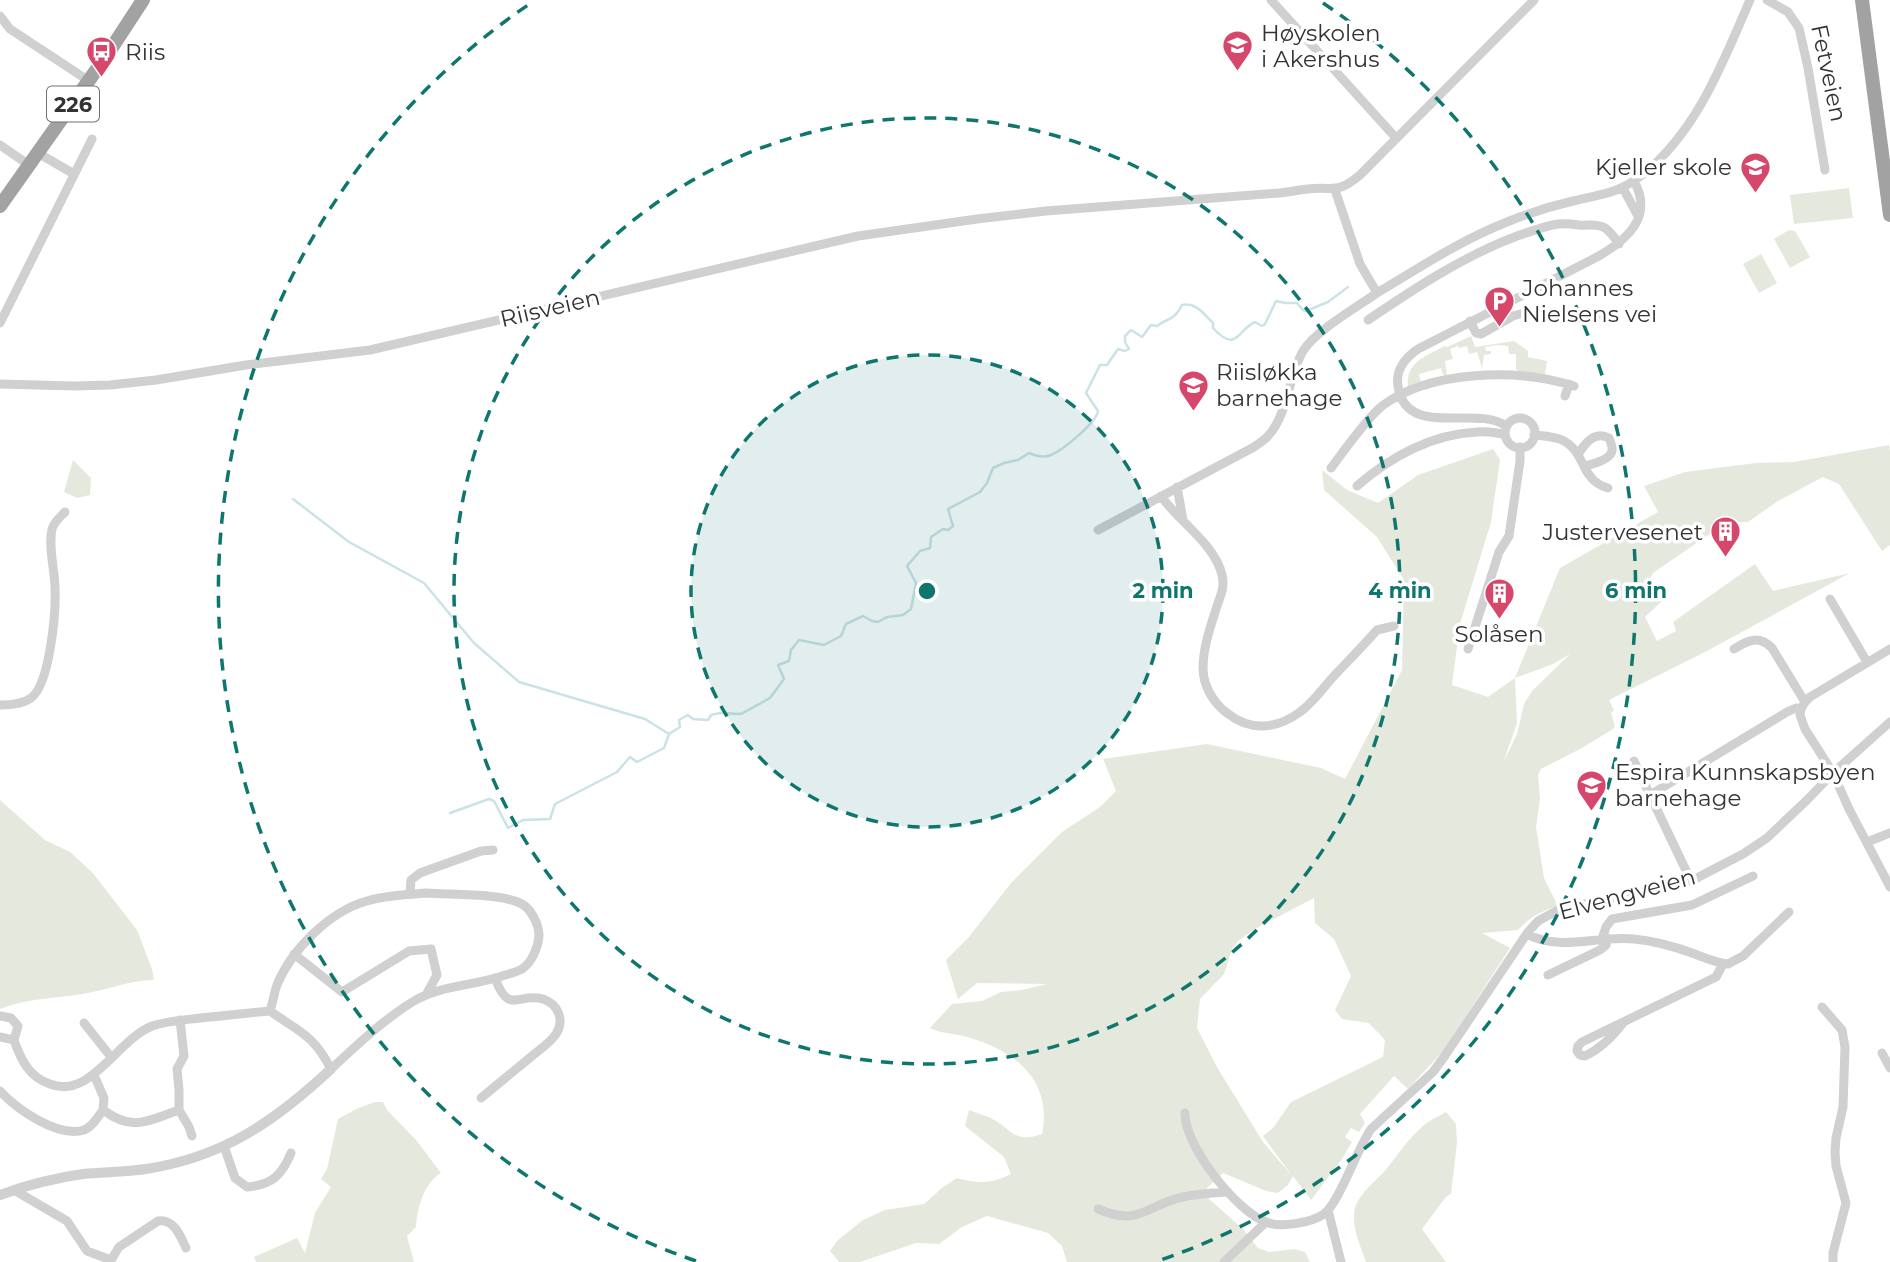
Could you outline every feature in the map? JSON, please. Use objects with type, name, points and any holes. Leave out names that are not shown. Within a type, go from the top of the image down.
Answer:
[{"type":"highway","name":"226","points":[[0,206],[143,0]]},
{"type":"highway","name":"Fetveien","points":[[1862,0],[1890,215]]},
{"type":"street","points":[[1271,0],[1396,138]]},
{"type":"street","points":[[1377,293],[1360,264],[1335,190],[1360,175],[1534,0]]},
{"type":"street","name":"Fetveien","points":[[1767,0],[1788,12],[1799,28],[1825,170]]},
{"type":"street","points":[[1098,530],[1254,447],[1269,436],[1279,418],[1294,368],[1305,348],[1322,332],[1377,293],[1485,231],[1526,215],[1603,195],[1634,181],[1660,159],[1695,113],[1721,66],[1749,1]]},
{"type":"street","points":[[0,16],[10,29],[89,81]]},
{"type":"street","points":[[0,323],[92,139]]},
{"type":"street","points":[[0,145],[74,174]]},
{"type":"street","points":[[1506,430],[1513,419],[1523,418],[1531,423],[1534,435],[1529,444],[1520,447],[1512,445],[1501,422],[1425,416],[1411,410],[1400,394],[1397,379],[1406,358],[1470,321],[1619,244],[1635,226],[1642,207],[1639,190],[1634,181]]},
{"type":"street","points":[[1623,188],[1638,216]]},
{"type":"street","name":"Riisveien","points":[[0,384],[110,385],[378,348],[858,236],[965,220],[1097,206],[1308,189],[1335,190]]},
{"type":"street","points":[[1368,320],[1421,285],[1484,250],[1555,224],[1590,224],[1604,228],[1619,244]]},
{"type":"street","points":[[1470,321],[1476,333],[1482,334],[1513,316],[1524,313],[1609,315]]},
{"type":"street","points":[[1513,363],[1513,376]]},
{"type":"street","points":[[1331,468],[1380,408],[1400,394],[1444,380],[1513,376],[1571,385],[1565,396]]},
{"type":"street","points":[[1357,486],[1373,471],[1401,453],[1421,445],[1446,437],[1506,430]]},
{"type":"street","points":[[1534,435],[1563,440],[1579,453],[1597,483],[1608,488]]},
{"type":"street","points":[[1579,453],[1592,438],[1599,435],[1609,438],[1611,454],[1600,462],[1586,466]]},
{"type":"street","points":[[1468,649],[1499,552],[1509,536],[1520,447]]},
{"type":"street","points":[[1177,487],[1183,520]]},
{"type":"street","points":[[1161,496],[1173,513],[1183,520],[1214,556],[1222,572],[1224,583],[1204,654],[1204,676],[1220,708],[1234,719],[1254,727],[1281,723],[1301,711],[1377,630],[1394,626]]},
{"type":"street","points":[[0,705],[23,702],[31,698],[45,678],[56,591],[52,527],[65,512]]},
{"type":"street","points":[[1830,599],[1867,662]]},
{"type":"street","points":[[1734,649],[1759,639],[1772,648],[1803,705],[1800,715],[1805,729],[1833,773],[1890,887]]},
{"type":"street","points":[[1650,795],[1803,705],[1890,649]]},
{"type":"street","name":"Elvengveien","points":[[1328,1210],[1363,1140],[1371,1129],[1433,1072],[1538,921],[1560,909],[1691,881],[1743,854],[1767,838],[1890,722]]},
{"type":"street","points":[[1634,761],[1691,881]]},
{"type":"street","points":[[1867,842],[1890,833]]},
{"type":"street","points":[[410,894],[411,880],[420,873],[481,851],[493,850]]},
{"type":"street","name":"Elvengveien","points":[[1548,975],[1606,945],[1606,927],[1612,919],[1692,905],[1753,876]]},
{"type":"street","points":[[0,1195],[43,1181],[173,1164],[240,1139],[276,1115],[392,1015],[426,995],[522,969],[538,946],[539,933],[530,911],[521,903],[498,897],[426,893],[364,901],[335,917],[309,937],[294,954],[278,984],[270,1011]]},
{"type":"street","points":[[1623,1023],[1615,1034],[1591,1053],[1585,1056],[1577,1051],[1582,1042],[1716,977],[1723,964],[1732,963],[1743,956],[1789,912]]},
{"type":"street","name":"Elvengveien","points":[[1527,934],[1555,943],[1605,938],[1636,939],[1666,944],[1723,964]]},
{"type":"street","points":[[294,954],[342,992],[409,951],[431,949],[437,975],[426,995]]},
{"type":"street","points":[[481,1098],[548,1043],[558,1032],[561,1018],[557,1008],[547,1000],[538,998],[513,1002],[504,996],[495,978]]},
{"type":"street","points":[[1822,1007],[1842,1030],[1845,1047],[1843,1107],[1835,1152],[1846,1203],[1833,1262]]},
{"type":"street","points":[[0,1016],[11,1018],[18,1026],[14,1040],[28,1070],[40,1080],[54,1086],[80,1084],[94,1075],[132,1038],[150,1027],[180,1020],[270,1011],[309,1037],[323,1053],[331,1069]]},
{"type":"street","points":[[180,1020],[184,1056],[177,1069],[178,1110],[192,1136]]},
{"type":"street","points":[[84,1023],[111,1057]]},
{"type":"street","points":[[0,1037],[14,1040]]},
{"type":"street","points":[[1882,1053],[1890,1068]]},
{"type":"street","points":[[0,1091],[32,1118],[57,1128],[84,1130],[103,1110],[104,1098],[94,1075]]},
{"type":"street","points":[[103,1110],[125,1123],[138,1123],[178,1110]]},
{"type":"street","points":[[1185,1113],[1185,1122],[1200,1156],[1228,1192],[1248,1211],[1266,1222],[1282,1225],[1323,1215],[1328,1210]]},
{"type":"street","points":[[224,1146],[234,1178],[247,1187],[270,1182],[286,1165],[291,1153]]},
{"type":"street","points":[[14,1190],[67,1221],[87,1251],[111,1261],[119,1247],[158,1221],[164,1220],[172,1224],[178,1230],[186,1248]]},
{"type":"street","points":[[1098,1209],[1132,1217],[1182,1197],[1228,1192]]},
{"type":"street","points":[[1328,1210],[1341,1262]]},
{"type":"street","points":[[1224,1262],[1266,1222]]},
{"type":"shaded area","points":[[1849,188],[1853,218],[1794,224],[1790,195]]},
{"type":"shaded area","points":[[1789,230],[1795,231],[1810,257],[1790,268],[1774,239]]},
{"type":"shaded area","points":[[1761,254],[1777,283],[1759,293],[1743,264]]},
{"type":"shaded area","points":[[1471,336],[1475,347],[1514,341],[1528,351],[1528,357],[1547,361],[1545,376],[1518,371],[1516,354],[1509,354],[1508,346],[1485,347],[1491,354],[1484,355],[1482,368],[1477,352],[1469,354],[1467,346],[1458,346],[1450,349],[1453,359],[1445,361],[1447,375],[1443,375],[1441,368],[1419,374],[1421,383],[1408,386],[1410,371],[1419,360]]},
{"type":"shaded area","points":[[1889,445],[1890,545],[1882,551],[1839,484],[1823,477],[1778,501],[1748,522],[1727,522],[1653,573],[1649,581],[1663,600],[1645,617],[1657,641],[1676,631],[1673,622],[1755,564],[1773,591],[1850,573],[1707,651],[1609,700],[1614,710],[1611,713],[1615,726],[1613,729],[1541,769],[1538,775],[1540,799],[1536,827],[1544,878],[1558,906],[1536,915],[1518,930],[1482,933],[1510,948],[1444,1050],[1408,1089],[1394,1076],[1360,1114],[1365,1123],[1359,1132],[1351,1128],[1345,1137],[1352,1142],[1311,1200],[1293,1176],[1288,1185],[1278,1193],[1266,1191],[1223,1173],[1207,1188],[1209,1199],[1243,1229],[1258,1248],[1269,1252],[1295,1249],[1305,1252],[1310,1262],[1067,1262],[1062,1246],[1048,1233],[987,1216],[962,1227],[939,1244],[916,1243],[860,1262],[839,1262],[830,1251],[838,1240],[863,1220],[885,1210],[924,1204],[957,1178],[984,1182],[1011,1174],[1004,1157],[965,1126],[969,1110],[991,1118],[1019,1136],[1033,1137],[1042,1134],[1042,1098],[1026,1070],[1000,1050],[984,1043],[930,1028],[952,1004],[982,1001],[1001,992],[1047,984],[977,983],[958,999],[946,960],[968,938],[1011,883],[1062,832],[1100,807],[1116,791],[1103,759],[1207,744],[1321,768],[1345,779],[1402,670],[1404,580],[1377,537],[1324,490],[1322,470],[1347,490],[1378,503],[1418,475],[1493,449],[1500,460],[1491,522],[1460,624],[1452,685],[1488,697],[1515,678],[1560,568],[1658,512],[1644,486],[1685,472],[1756,463],[1794,462]],"holes":[[[1570,654],[1532,691],[1524,704],[1517,734],[1503,763],[1517,723],[1515,678],[1553,664]],[[1314,898],[1315,923],[1334,939],[1351,976],[1335,1010],[1342,1019],[1369,1023],[1385,1040],[1383,1057],[1291,1102],[1273,1128],[1263,1136],[1292,1176],[1263,1142],[1217,1067],[1197,1028],[1200,999],[1224,974],[1232,949],[1238,941]]]},
{"type":"shaded area","points":[[73,460],[91,478],[90,495],[77,498],[64,492]]},
{"type":"shaded area","points":[[0,800],[45,840],[70,852],[92,872],[137,930],[154,980],[33,1000],[0,1009]]},
{"type":"shaded area","points":[[375,1102],[383,1102],[441,1173],[426,1189],[416,1227],[407,1236],[414,1262],[256,1262],[254,1257],[297,1238],[305,1253],[315,1213],[331,1187],[321,1179],[327,1169],[338,1119]]},
{"type":"shaded area","points":[[1446,1112],[1456,1124],[1457,1143],[1451,1194],[1422,1229],[1446,1262],[1366,1262],[1355,1227],[1354,1215],[1358,1201],[1418,1131]]},
{"type":"waterway","points":[[450,813],[489,799],[494,801],[508,828],[523,820],[550,819],[555,804],[617,772],[630,757],[637,762],[664,748],[669,734],[680,727],[679,720],[688,715],[693,719],[708,720],[711,715],[720,713],[741,714],[770,698],[784,679],[778,665],[789,661],[791,650],[799,640],[824,645],[841,636],[846,624],[863,616],[878,622],[887,617],[903,615],[911,609],[916,583],[907,566],[920,551],[930,548],[931,537],[953,526],[948,509],[980,492],[993,468],[1018,460],[1029,453],[1051,455],[1085,429],[1098,411],[1086,393],[1100,365],[1107,365],[1118,349],[1129,349],[1125,336],[1131,330],[1142,337],[1151,325],[1157,326],[1171,318],[1182,305],[1191,305],[1213,323],[1213,328],[1221,336],[1232,340],[1255,322],[1262,326],[1265,324],[1276,301],[1297,303],[1306,311],[1328,302],[1348,287]]},
{"type":"waterway","points":[[293,499],[349,542],[424,583],[474,643],[519,682],[645,719],[669,734]]},
{"type":"place","name":"Høyskolen i Akershus","points":[[1238,73]]},
{"type":"place","name":"Riis","points":[[102,79]]},
{"type":"place","name":"Kjeller skole","points":[[1755,194]]},
{"type":"place","name":"Johannes Nielsens vei","points":[[1499,328]]},
{"type":"place","name":"Riisløkka barnehage","points":[[1193,412]]},
{"type":"place","name":"Justervesenet","points":[[1726,559]]},
{"type":"place","name":"Solåsen","points":[[1499,620]]},
{"type":"place","name":"Espira Kunnskapsbyen barnehage","points":[[1592,812]]}]
